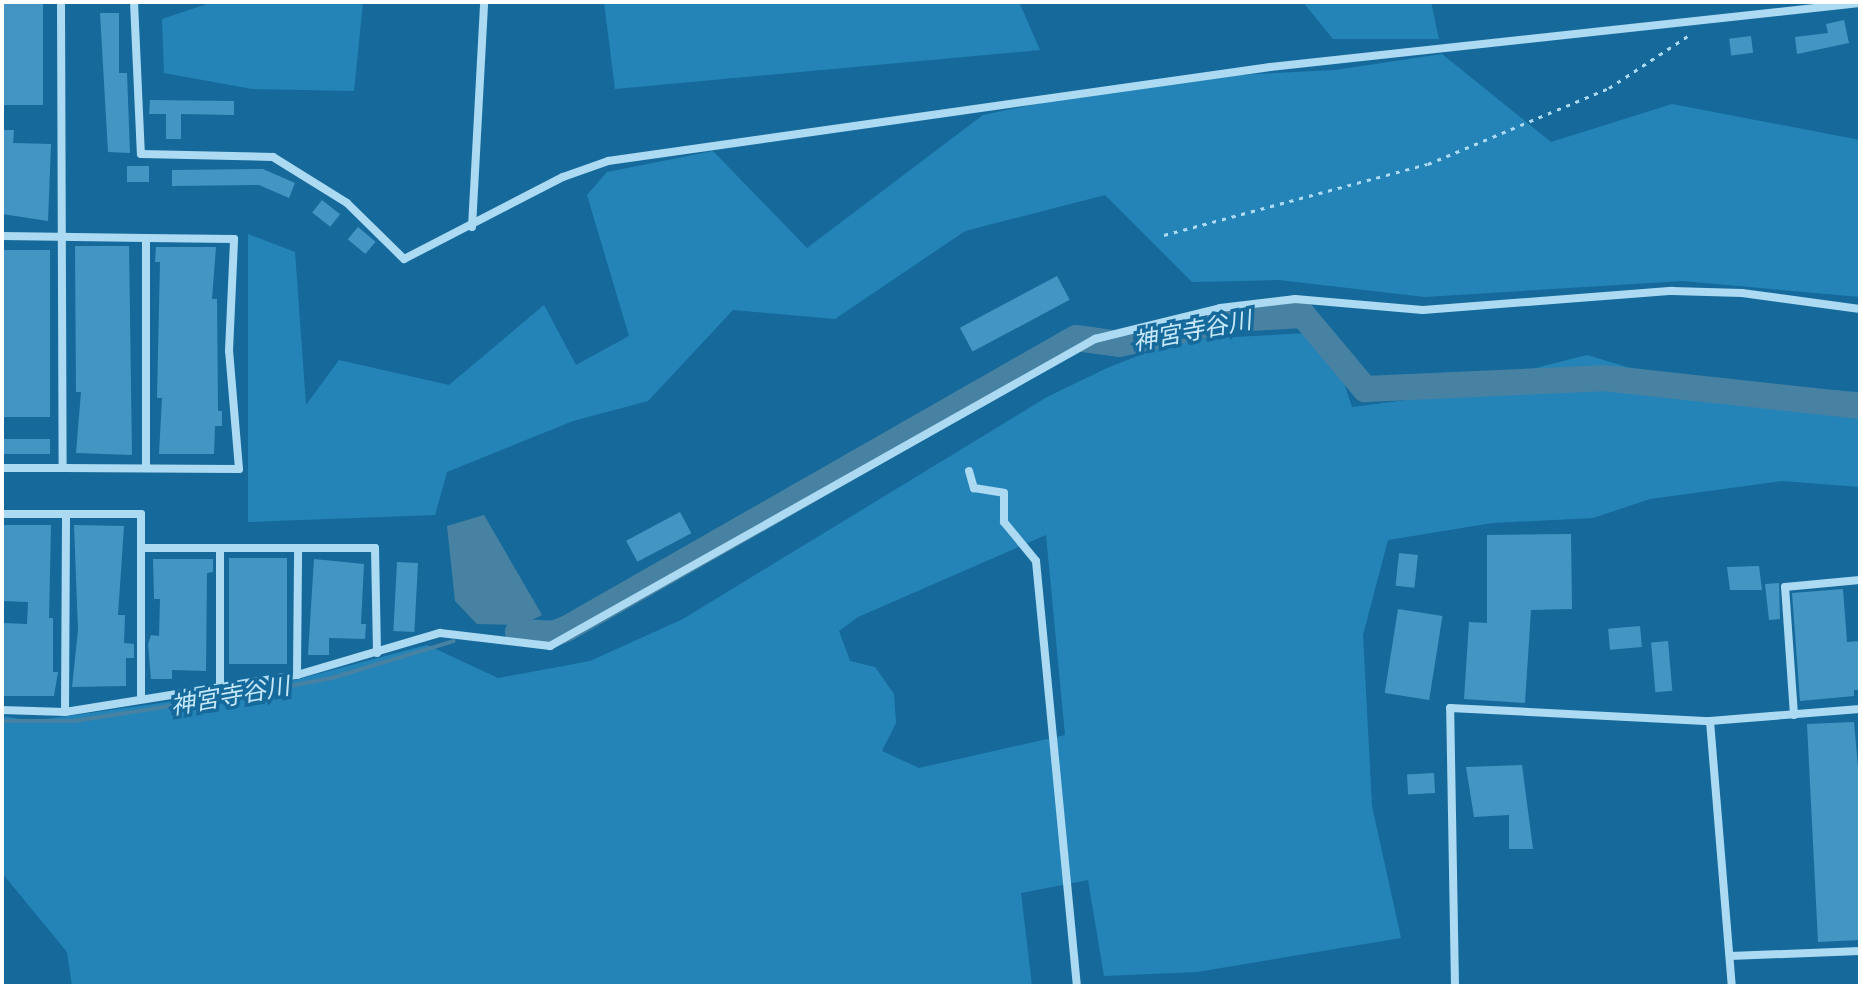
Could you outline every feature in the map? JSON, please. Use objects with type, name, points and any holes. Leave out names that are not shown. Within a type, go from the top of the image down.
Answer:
[{"type":"street","points":[[61,2],[65,236],[63,468]]},
{"type":"street","points":[[134,2],[141,154],[273,157],[347,203],[404,259],[472,227],[563,177],[608,161],[1270,67],[1860,3]]},
{"type":"street","points":[[472,227],[484,2]]},
{"type":"street","points":[[2,236],[234,239],[229,351],[239,469],[2,468]]},
{"type":"street","points":[[146,238],[146,468]]},
{"type":"street","points":[[2,710],[65,712],[297,675],[457,632],[528,646],[568,640],[1118,330],[1220,308],[1295,299],[1423,310],[1672,291],[1742,293],[1860,309]]},
{"type":"street","points":[[969,471],[974,488],[1004,493],[1004,522],[1036,561],[1077,986]]},
{"type":"street","points":[[2,514],[141,514],[141,699]]},
{"type":"street","points":[[65,712],[66,514]]},
{"type":"street","points":[[141,548],[375,548],[377,653]]},
{"type":"street","points":[[220,549],[220,687]]},
{"type":"street","points":[[297,675],[298,549]]},
{"type":"street","points":[[1794,715],[1785,587],[1860,580]]},
{"type":"street","points":[[1455,986],[1450,708],[1710,721],[1860,709]]},
{"type":"street","points":[[1710,721],[1732,986]]},
{"type":"street","points":[[1730,956],[1860,951]]},
{"type":"path","points":[[1164,235],[1428,164],[1609,88],[1699,30]]},
{"type":"shaded area","points":[[213,2],[363,2],[354,91],[252,89],[164,73],[162,19]]},
{"type":"shaded area","points":[[604,2],[1019,2],[1040,50],[615,89]]},
{"type":"shaded area","points":[[1303,2],[1431,2],[1439,39],[1333,39]]},
{"type":"shaded area","points":[[1442,54],[1551,142],[1672,104],[1860,140],[1860,297],[1682,281],[1425,297],[1279,280],[1192,282],[1105,195],[965,231],[835,319],[733,310],[648,401],[573,421],[447,472],[435,515],[248,522],[248,234],[295,252],[306,405],[339,360],[449,385],[544,305],[576,365],[629,336],[587,195],[607,172],[713,151],[807,248],[983,115],[1158,79],[1335,70]]},
{"type":"shaded area","points":[[1327,332],[1352,407],[1415,399],[1587,355],[1667,379],[1860,392],[1860,487],[1782,481],[1650,499],[1593,518],[1492,523],[1388,540],[1363,635],[1372,806],[1401,938],[1197,972],[1104,976],[1088,880],[1021,893],[1032,986],[72,986],[67,952],[2,873],[2,716],[32,721],[261,689],[427,645],[498,678],[590,661],[683,619],[1047,397],[1107,368],[1179,340]],"holes":[[[1046,535],[1065,735],[919,768],[882,751],[896,723],[894,694],[875,667],[850,661],[839,631],[858,617]]]},
{"type":"shaded area","points":[[484,515],[542,615],[522,625],[477,624],[455,601],[447,526]]},
{"type":"building","points":[[2,2],[43,2],[43,105],[2,105]]},
{"type":"building","points":[[100,13],[119,13],[119,73],[127,73],[130,153],[108,152]]},
{"type":"building","points":[[1844,20],[1849,43],[1797,54],[1795,37],[1828,33],[1826,24]]},
{"type":"building","points":[[1751,36],[1753,53],[1731,56],[1729,39]]},
{"type":"building","points":[[150,100],[234,101],[234,115],[181,114],[181,139],[166,139],[166,114],[149,114]]},
{"type":"building","points":[[2,130],[14,130],[13,143],[51,144],[48,221],[2,214]]},
{"type":"building","points":[[127,166],[149,166],[149,182],[127,182]]},
{"type":"building","points":[[263,169],[295,183],[289,198],[259,185],[172,186],[172,170]]},
{"type":"building","points":[[322,200],[340,214],[330,227],[312,213]]},
{"type":"building","points":[[358,227],[376,242],[365,254],[348,239]]},
{"type":"building","points":[[75,246],[129,246],[132,455],[76,453],[81,392],[76,392]]},
{"type":"building","points":[[156,247],[216,247],[212,299],[217,299],[218,411],[222,411],[222,426],[215,426],[214,454],[159,454],[162,398],[157,398],[160,262],[155,262]]},
{"type":"building","points":[[2,250],[50,250],[50,417],[2,417]]},
{"type":"building","points":[[1057,276],[1070,300],[973,351],[960,328]]},
{"type":"building","points":[[2,439],[50,439],[50,454],[2,454]]},
{"type":"building","points":[[680,512],[691,533],[637,562],[626,541]]},
{"type":"building","points":[[2,525],[51,525],[49,618],[53,618],[53,672],[58,672],[54,696],[2,696],[2,623],[27,624],[28,602],[2,601]]},
{"type":"building","points":[[74,525],[124,526],[118,615],[125,615],[124,643],[134,644],[134,658],[126,658],[126,686],[72,687],[78,630]]},
{"type":"building","points":[[1571,534],[1572,609],[1531,610],[1525,703],[1464,699],[1469,622],[1487,623],[1487,535]]},
{"type":"building","points":[[1399,553],[1418,555],[1414,588],[1396,586]]},
{"type":"building","points":[[229,558],[287,558],[287,664],[229,664]]},
{"type":"building","points":[[153,559],[213,559],[213,572],[207,573],[206,671],[172,670],[172,679],[151,679],[148,644],[151,635],[159,636],[160,599],[154,599]]},
{"type":"building","points":[[314,559],[364,564],[361,624],[366,624],[365,639],[329,638],[329,655],[308,655]]},
{"type":"building","points":[[397,562],[418,563],[414,632],[393,631]]},
{"type":"building","points":[[1759,566],[1762,590],[1730,590],[1727,567]]},
{"type":"building","points":[[1779,583],[1780,619],[1769,620],[1765,584]]},
{"type":"building","points":[[1843,589],[1847,642],[1860,641],[1860,690],[1854,690],[1854,696],[1800,701],[1792,593]]},
{"type":"building","points":[[1398,609],[1442,616],[1429,700],[1385,693]]},
{"type":"building","points":[[1640,626],[1642,647],[1610,650],[1608,629]]},
{"type":"building","points":[[1668,641],[1672,691],[1655,692],[1651,642]]},
{"type":"building","points":[[1854,722],[1860,790],[1860,940],[1818,942],[1807,724]]},
{"type":"building","points":[[1522,765],[1533,849],[1509,849],[1509,815],[1474,817],[1466,767]]},
{"type":"building","points":[[1434,773],[1435,793],[1408,794],[1407,774]]},
{"type":"waterway","name":"神宮寺谷川","points":[[518,632],[553,634],[566,629],[1076,338],[1119,344],[1232,319],[1303,315],[1365,389],[1603,378],[1860,406]]},
{"type":"waterway","name":"神宮寺谷川","points":[[2,721],[74,721],[236,696],[332,678],[454,641]]}]
